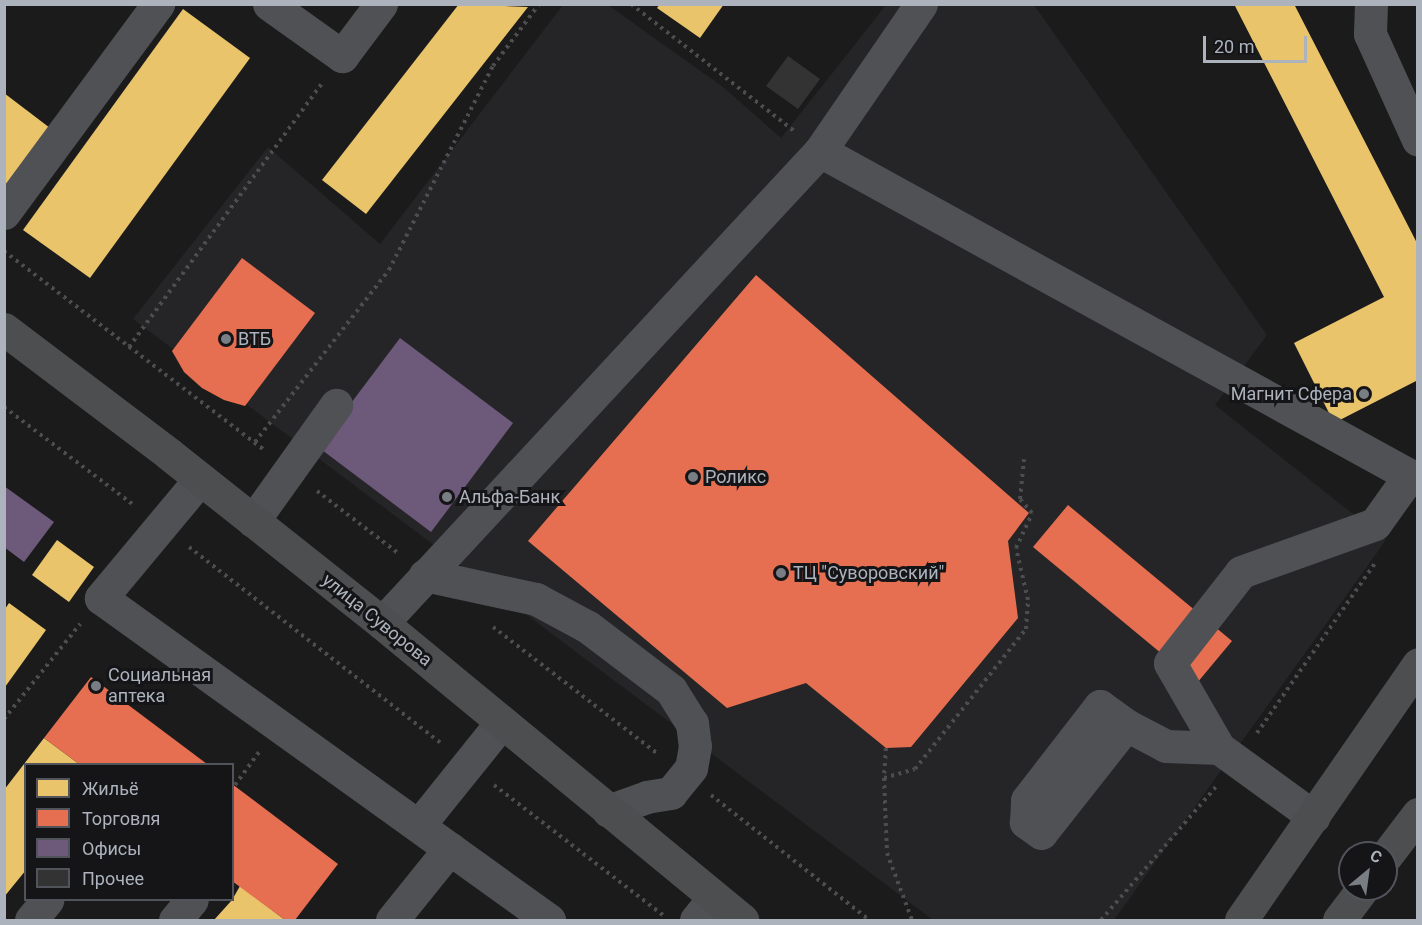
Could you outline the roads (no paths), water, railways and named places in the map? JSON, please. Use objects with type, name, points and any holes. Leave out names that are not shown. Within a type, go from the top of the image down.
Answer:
[{"type":"main road","name":"улица Суворова","points":[[4,329],[200,479],[382,623],[608,811],[705,909],[742,921]]},
{"type":"main road","points":[[1241,921],[1418,664]]},
{"type":"main road","points":[[1397,841],[1418,814]]},
{"type":"main road","points":[[1339,921],[1353,901]]},
{"type":"main road","points":[[1363,921],[1370,901]]},
{"type":"lane","points":[[4,213],[158,4]]},
{"type":"lane","points":[[269,4],[342,56],[381,4]]},
{"type":"lane","points":[[382,623],[820,151],[921,4]]},
{"type":"lane","points":[[1371,4],[1370,34],[1418,140]]},
{"type":"lane","points":[[820,151],[1414,477],[1375,524],[1241,572],[1170,663],[1228,755],[1314,817]]},
{"type":"lane","points":[[253,521],[336,405]]},
{"type":"lane","points":[[200,479],[101,598],[419,825],[549,921]]},
{"type":"lane","points":[[425,575],[536,599],[588,627],[671,690],[692,723],[695,746],[691,768],[671,793],[646,797],[608,811]]},
{"type":"lane","points":[[419,825],[501,723]]},
{"type":"lane","points":[[1126,725],[1166,746],[1228,755]]},
{"type":"lane","points":[[392,921],[450,848]]},
{"type":"lane","points":[[32,921],[46,901]]},
{"type":"lane","points":[[175,921],[191,901]]},
{"type":"place","name":"ВТБ","points":[[226,339]]},
{"type":"place","name":"Магнит Сфера","points":[[1364,394]]},
{"type":"place","name":"Роликс","points":[[693,477]]},
{"type":"place","name":"Альфа-Банк","points":[[447,497]]},
{"type":"place","name":"ТЦ \"Суворовский\"","points":[[781,573]]},
{"type":"place","name":"Социальная аптека","points":[[96,686]]}]
